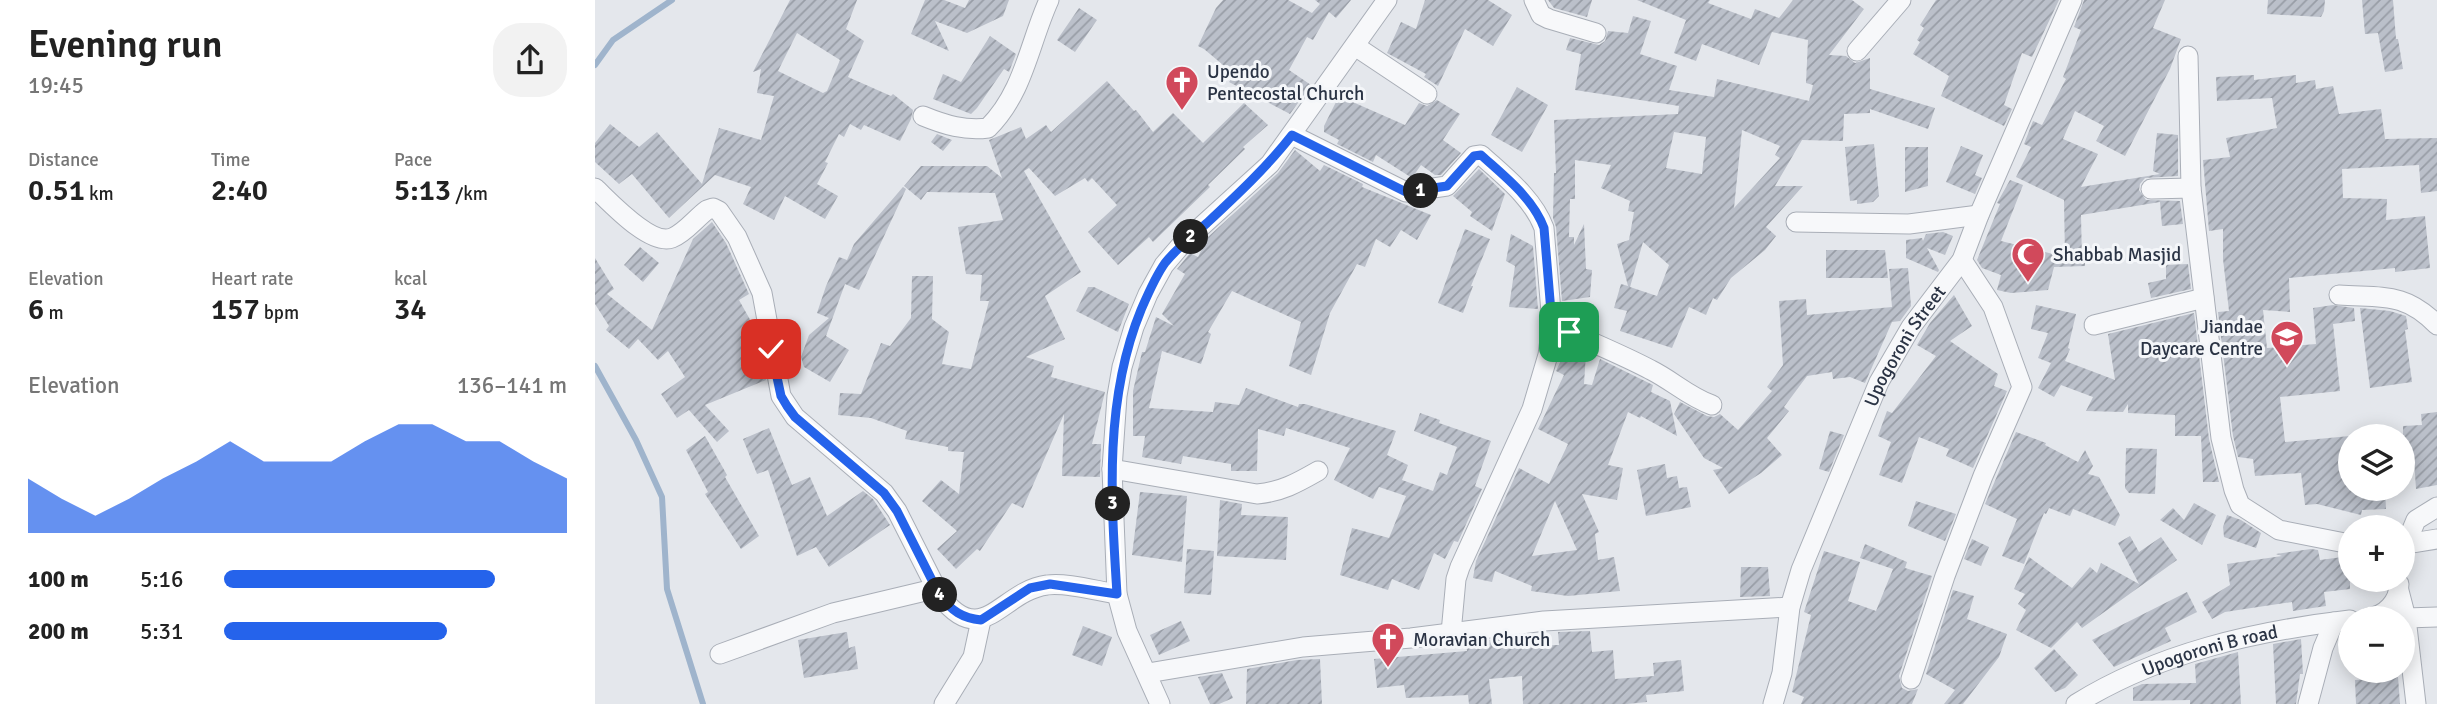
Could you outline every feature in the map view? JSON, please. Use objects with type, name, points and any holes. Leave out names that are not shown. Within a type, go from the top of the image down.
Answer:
[{"type":"street","points":[[923,116],[954,127],[971,130],[988,128],[1011,101],[1049,0]]},
{"type":"street","points":[[1160,704],[1127,631],[1117,594],[1112,469],[1117,396],[1134,327],[1164,265],[1182,244],[1270,164],[1387,0]]},
{"type":"street","points":[[1534,0],[1541,15],[1596,33]]},
{"type":"street","name":"Upogoroni Street","points":[[1773,704],[1782,673],[1790,607],[1801,570],[1879,382],[1911,327],[1962,260],[2072,0]]},
{"type":"street","points":[[1857,51],[1894,3]]},
{"type":"street","points":[[1355,46],[1427,94]]},
{"type":"street","points":[[2188,57],[2191,188],[2221,438],[2234,490],[2240,505],[2279,530],[2338,542]]},
{"type":"street","points":[[1292,135],[1406,192],[1447,186],[1474,156],[1481,155],[1524,196],[1539,215],[1544,228],[1552,324],[1548,355],[1532,409],[1460,567],[1454,593],[1451,633]]},
{"type":"street","points":[[595,188],[636,224],[652,236],[662,239],[672,238],[707,209],[719,211],[737,237],[762,293],[781,396],[787,406],[795,417],[884,493],[897,511],[940,596],[950,608],[959,614],[981,620]]},
{"type":"street","points":[[2151,189],[2191,188]]},
{"type":"street","points":[[1796,222],[1909,224],[1979,215]]},
{"type":"street","points":[[1911,679],[1945,576],[1978,489],[2022,387],[1993,306],[1962,260]]},
{"type":"street","points":[[2339,295],[2402,299],[2423,311],[2437,326]]},
{"type":"street","points":[[2094,325],[2204,298]]},
{"type":"street","points":[[1552,324],[1656,372],[1695,399],[1712,405]]},
{"type":"street","points":[[1112,469],[1257,494],[1292,487],[1318,471]]},
{"type":"street","points":[[2415,522],[2437,508]]},
{"type":"street","points":[[2415,544],[2437,539]]},
{"type":"street","points":[[944,704],[973,657],[981,620],[1030,588],[1050,584],[1117,594]]},
{"type":"street","points":[[720,654],[833,613],[937,588]]},
{"type":"street","points":[[1148,673],[1303,647],[1590,617],[1678,615],[1790,607]]},
{"type":"street","points":[[2415,618],[2437,617]]},
{"type":"street","name":"Upogoroni B road","points":[[2076,704],[2148,668],[2195,650],[2267,632],[2338,622]]},
{"type":"street","points":[[2308,704],[2323,648],[2338,627]]},
{"type":"street","points":[[2414,683],[2416,704]]},
{"type":"building","points":[[790,0],[857,0],[846,29],[864,41],[848,77],[891,96],[893,94],[913,110],[911,119],[900,141],[864,125],[861,130],[850,124],[844,137],[839,134],[817,184],[838,196],[825,219],[785,196],[774,220],[743,204],[751,187],[715,175],[669,218],[632,174],[619,184],[595,162],[595,143],[610,124],[639,147],[657,132],[702,184],[719,128],[761,140],[774,96],[757,93],[761,69],[753,72]],"holes":[[[797,33],[840,60],[827,91],[823,93],[778,71]]]},
{"type":"building","points":[[925,0],[944,0],[965,8],[969,0],[1009,0],[1003,16],[967,33],[935,21],[949,51],[911,34]]},
{"type":"building","points":[[1223,0],[1288,0],[1312,13],[1320,4],[1315,0],[1351,0],[1336,18],[1329,12],[1313,40],[1307,37],[1289,70],[1311,85],[1290,114],[1229,82],[1235,75],[1198,46],[1216,8]]},
{"type":"building","points":[[1425,0],[1488,0],[1512,15],[1493,46],[1465,29],[1438,86],[1424,77],[1426,74],[1387,53],[1401,22],[1416,29]]},
{"type":"building","points":[[1548,0],[1592,0],[1587,17],[1554,8]]},
{"type":"building","points":[[1637,0],[1710,0],[1708,3],[1751,19],[1755,9],[1779,18],[1793,0],[1852,0],[1864,9],[1829,55],[1846,56],[1855,63],[1870,58],[1870,89],[1935,108],[1928,129],[1870,109],[1870,113],[1844,114],[1843,141],[1802,140],[1775,186],[1803,186],[1766,227],[1776,236],[1765,250],[1731,278],[1717,300],[1713,298],[1706,315],[1689,307],[1672,348],[1620,331],[1627,311],[1614,308],[1621,284],[1628,286],[1617,244],[1629,240],[1634,212],[1628,211],[1630,201],[1601,188],[1611,165],[1575,160],[1575,199],[1570,199],[1569,237],[1574,237],[1574,245],[1584,224],[1586,269],[1592,270],[1590,297],[1562,301],[1553,218],[1556,173],[1554,120],[1678,114],[1679,106],[1575,90],[1581,54],[1566,50],[1570,38],[1599,45],[1605,41],[1608,31],[1628,33],[1633,16],[1651,21],[1640,54],[1677,66],[1669,90],[1714,97],[1717,79],[1809,101],[1813,85],[1806,83],[1808,40],[1772,32],[1759,65],[1702,44],[1696,61],[1674,53],[1686,20]],"holes":[[[1742,130],[1780,146],[1775,155],[1780,158],[1734,208]],[[1674,132],[1706,137],[1702,174],[1666,168]],[[1643,242],[1669,265],[1657,296],[1630,287]]]},
{"type":"building","points":[[1936,0],[2059,0],[2032,57],[2022,53],[2004,105],[2012,109],[2004,126],[1941,96],[1949,76],[1913,54],[1924,28],[1920,25]]},
{"type":"building","points":[[2084,0],[2165,0],[2153,28],[2181,39],[2170,69],[2125,156],[2096,141],[2104,126],[2075,111],[2063,139],[2098,154],[2081,187],[2160,174],[2153,171],[2157,133],[2178,135],[2178,176],[2145,178],[2139,190],[2146,200],[2180,201],[2183,224],[2162,226],[2160,202],[2081,215],[2082,261],[2085,266],[2054,267],[2048,290],[2011,293],[1997,290],[2001,275],[1982,268],[1977,260],[2000,204],[1997,203],[2010,180],[2023,185],[2001,241],[2065,257],[2064,200],[2016,177],[2031,147],[2024,144],[2033,121],[2042,125],[2066,79],[2063,77],[2081,30],[2074,27]]},
{"type":"building","points":[[2268,0],[2325,0],[2324,11],[2321,17],[2267,14]]},
{"type":"building","points":[[2362,0],[2393,0],[2396,39],[2403,69],[2385,72],[2378,33],[2365,34]]},
{"type":"building","points":[[1079,8],[1097,20],[1075,52],[1057,40]]},
{"type":"building","points":[[990,36],[1016,54],[1009,72],[1004,69],[977,108],[971,114],[933,99],[943,74],[961,82]]},
{"type":"building","points":[[2254,75],[2254,80],[2296,75],[2296,83],[2315,80],[2316,89],[2333,86],[2339,114],[2381,109],[2385,139],[2437,138],[2437,191],[2421,193],[2419,165],[2342,169],[2343,198],[2387,199],[2386,220],[2425,216],[2430,268],[2395,272],[2395,268],[2289,278],[2290,312],[2263,310],[2267,348],[2316,344],[2313,308],[2333,305],[2354,308],[2355,321],[2333,324],[2340,391],[2280,397],[2285,442],[2338,437],[2338,501],[2386,501],[2386,509],[2362,510],[2361,515],[2317,504],[2305,505],[2301,473],[2255,476],[2253,459],[2238,457],[2218,312],[2229,311],[2223,259],[2223,229],[2209,231],[2203,160],[2230,157],[2226,138],[2277,128],[2272,98],[2217,101],[2216,77]]},
{"type":"building","points":[[1107,81],[1134,111],[1136,110],[1153,132],[1173,113],[1203,143],[1244,103],[1268,125],[1243,147],[1245,149],[1208,185],[1210,187],[1153,242],[1149,237],[1118,265],[1088,232],[1117,205],[1092,178],[1088,182],[1085,178],[1055,196],[1029,168],[1024,171],[1081,272],[1045,296],[1065,339],[1026,357],[1054,366],[1051,377],[1105,392],[1092,444],[1101,444],[1100,477],[1062,476],[1064,414],[1023,508],[1012,503],[980,551],[977,549],[956,569],[937,549],[957,531],[922,501],[941,480],[959,494],[964,452],[948,451],[948,447],[905,439],[907,431],[871,418],[838,415],[840,393],[861,394],[881,343],[890,346],[911,318],[912,276],[933,276],[932,319],[949,332],[942,364],[971,369],[989,301],[980,301],[982,275],[966,274],[958,227],[1003,220],[995,193],[927,192],[921,200],[904,186],[921,166],[987,166],[1002,178],[989,140],[1021,127],[1026,139],[1046,125],[1051,132]]},
{"type":"building","points":[[1517,87],[1548,105],[1522,152],[1491,135]]},
{"type":"building","points":[[1339,96],[1405,125],[1419,103],[1427,106],[1437,100],[1460,114],[1443,140],[1461,153],[1441,175],[1435,175],[1421,165],[1412,178],[1376,155],[1373,162],[1337,144],[1339,140],[1324,132],[1324,126]]},
{"type":"building","points":[[937,134],[952,140],[943,151],[931,142]]},
{"type":"building","points":[[1874,144],[1879,196],[1873,202],[1857,204],[1857,200],[1850,201],[1845,147]]},
{"type":"building","points":[[1961,146],[1983,155],[1975,175],[1982,178],[1975,194],[1946,182]]},
{"type":"building","points":[[1905,147],[1928,147],[1928,186],[1905,192]]},
{"type":"building","points":[[1295,150],[1320,171],[1324,165],[1363,184],[1362,187],[1431,215],[1417,240],[1401,230],[1390,247],[1376,239],[1365,267],[1357,264],[1330,313],[1311,375],[1289,366],[1301,322],[1232,291],[1208,332],[1211,334],[1201,364],[1162,351],[1149,408],[1213,412],[1215,402],[1239,405],[1246,388],[1298,407],[1299,404],[1305,404],[1396,431],[1387,455],[1408,465],[1402,480],[1433,491],[1440,472],[1447,475],[1457,447],[1414,431],[1420,413],[1440,420],[1439,423],[1491,441],[1475,486],[1482,489],[1458,542],[1454,541],[1445,559],[1434,553],[1419,590],[1392,579],[1388,590],[1340,575],[1352,528],[1389,538],[1406,496],[1379,487],[1373,499],[1334,480],[1350,448],[1286,428],[1284,436],[1258,429],[1257,471],[1231,471],[1231,464],[1183,456],[1181,464],[1142,457],[1145,436],[1133,436],[1133,391],[1142,352],[1145,352],[1156,317],[1174,326],[1162,314],[1185,274],[1177,269],[1190,253],[1198,257],[1208,237],[1278,173]]},
{"type":"building","points":[[1479,169],[1505,194],[1492,231],[1470,216],[1472,212],[1453,196]]},
{"type":"building","points":[[903,187],[906,189],[859,290],[845,284],[826,336],[849,350],[830,382],[804,367],[801,357],[809,335],[829,318],[817,313],[826,286],[839,257],[847,260],[854,244]]},
{"type":"building","points":[[712,222],[726,243],[749,294],[739,300],[757,332],[766,380],[705,405],[729,431],[717,442],[689,410],[677,418],[661,394],[685,377],[668,351],[658,360],[638,339],[629,349],[606,330],[609,326],[595,304],[595,258],[614,289],[607,294],[652,330],[693,239]]},
{"type":"building","points":[[1465,229],[1490,239],[1463,313],[1438,303]]},
{"type":"building","points":[[1943,232],[1953,236],[1945,255],[1927,248],[1938,272],[1906,258],[1906,240],[1922,238],[1923,241],[1926,234]]},
{"type":"building","points":[[1511,234],[1533,246],[1538,309],[1509,307],[1515,266],[1506,261]]},
{"type":"building","points":[[640,247],[659,263],[643,282],[624,265]]},
{"type":"building","points":[[1826,250],[1885,250],[1888,278],[1826,278]]},
{"type":"building","points":[[2188,264],[2191,289],[2151,298],[2148,283],[2166,279],[2166,265]]},
{"type":"building","points":[[1908,268],[1911,306],[1900,321],[1892,322],[1865,383],[1850,377],[1833,379],[1832,372],[1807,376],[1784,407],[1789,411],[1767,438],[1782,455],[1729,494],[1713,470],[1723,468],[1704,458],[1674,414],[1680,402],[1707,416],[1720,414],[1738,430],[1772,391],[1767,387],[1783,365],[1779,301],[1806,299],[1807,315],[1892,307],[1889,269]]},
{"type":"building","points":[[1088,287],[1094,287],[1129,304],[1118,332],[1076,311]]},
{"type":"building","points":[[1954,295],[1972,326],[1950,341],[1998,374],[1994,386],[2007,391],[1973,468],[1946,456],[1949,449],[1919,437],[1902,483],[1879,475],[1891,442],[1878,436],[1887,411],[1892,413],[1936,356],[1917,345],[1930,323]]},
{"type":"building","points":[[2036,305],[2076,314],[2068,348],[2070,349],[2065,361],[2115,380],[2108,334],[2194,313],[2209,439],[2219,482],[2203,482],[2201,436],[2175,436],[2175,415],[2128,413],[2128,404],[2123,412],[2086,411],[2093,397],[2061,385],[2054,397],[2038,388],[2051,363],[2038,358],[2048,333],[2031,329]]},
{"type":"building","points":[[2360,308],[2390,311],[2406,316],[2408,329],[2405,330],[2412,382],[2370,388]]},
{"type":"building","points":[[1568,345],[1586,353],[1584,384],[1592,385],[1600,359],[1653,385],[1651,392],[1670,401],[1677,436],[1641,416],[1640,418],[1628,412],[1608,465],[1623,468],[1617,500],[1582,494],[1599,532],[1595,534],[1598,560],[1614,557],[1620,591],[1568,596],[1531,591],[1532,586],[1495,571],[1492,582],[1473,578],[1476,561],[1519,468],[1549,484],[1568,444],[1538,429],[1564,375],[1556,371]],"holes":[[[1555,501],[1577,550],[1532,556]]]},
{"type":"building","points":[[2437,412],[2437,485],[2416,489],[2415,425],[2422,425],[2421,414]]},
{"type":"building","points":[[769,428],[792,485],[810,477],[827,516],[863,491],[873,499],[890,525],[829,567],[816,547],[797,556],[768,470],[757,474],[743,439]]},
{"type":"building","points":[[1830,431],[1844,435],[1829,472],[1819,469]]},
{"type":"building","points":[[2016,432],[2046,443],[2045,445],[2078,462],[2085,450],[2093,466],[2088,474],[2099,477],[2120,515],[2115,526],[2073,509],[2070,516],[2049,508],[2046,514],[2044,513],[2024,564],[2002,556],[2017,519],[1985,504]]},
{"type":"building","points":[[705,436],[759,536],[741,549],[705,494],[708,492],[686,450]]},
{"type":"building","points":[[2126,448],[2157,449],[2155,494],[2129,493],[2125,488]]},
{"type":"building","points":[[1665,464],[1667,478],[1677,476],[1679,488],[1687,487],[1691,507],[1646,516],[1637,470]]},
{"type":"building","points":[[1140,492],[1187,496],[1182,562],[1132,555]]},
{"type":"building","points":[[1220,500],[1242,504],[1241,515],[1288,517],[1286,560],[1217,556]]},
{"type":"building","points":[[1916,501],[1956,514],[1945,541],[1908,526]]},
{"type":"building","points":[[2194,503],[2216,515],[2202,545],[2160,520],[2173,508],[2184,520]]},
{"type":"building","points":[[2227,515],[2241,520],[2261,533],[2256,548],[2224,537],[2223,527]]},
{"type":"building","points":[[2130,536],[2139,552],[2161,537],[2177,560],[2082,628],[2077,622],[2051,648],[2016,630],[2026,610],[2018,604],[2025,594],[2014,589],[2029,557],[2072,588],[2090,567],[2097,573],[2101,563],[2139,584],[2118,543]]},
{"type":"building","points":[[1972,539],[1989,547],[1981,566],[1964,559]]},
{"type":"building","points":[[1865,544],[1907,562],[1905,568],[1932,576],[1899,676],[1902,688],[1908,691],[1918,689],[1912,704],[1801,704],[1804,697],[1792,692],[1811,615],[1804,612],[1824,551],[1860,562],[1848,601],[1876,611],[1893,569],[1860,558]]},
{"type":"building","points":[[1187,549],[1214,551],[1211,595],[1184,593]]},
{"type":"building","points":[[2311,549],[2318,550],[2320,560],[2338,558],[2338,590],[2324,592],[2326,606],[2293,611],[2292,602],[2225,612],[2212,619],[2202,602],[2230,585],[2227,564],[2282,556],[2276,554]]},
{"type":"building","points":[[1741,567],[1768,567],[1770,596],[1740,597]]},
{"type":"building","points":[[1953,590],[1974,596],[1967,619],[2007,634],[1999,657],[1963,704],[1944,704],[1955,690],[1926,674]]},
{"type":"building","points":[[2187,592],[2197,612],[2165,628],[2171,641],[2114,667],[2092,640]]},
{"type":"building","points":[[1181,621],[1190,641],[1159,655],[1150,635]]},
{"type":"building","points":[[1083,626],[1112,637],[1102,666],[1072,655]]},
{"type":"building","points":[[1590,631],[1592,652],[1613,650],[1615,679],[1654,676],[1653,663],[1681,660],[1684,691],[1646,695],[1647,702],[1627,704],[1523,704],[1522,676],[1489,679],[1492,704],[1469,704],[1468,695],[1406,698],[1404,685],[1377,688],[1374,659],[1467,651],[1466,643],[1512,637],[1513,646],[1559,645],[1558,632]]},
{"type":"building","points":[[847,632],[849,648],[855,646],[858,669],[804,678],[798,640]]},
{"type":"building","points":[[2301,639],[2303,674],[2300,674],[2296,704],[2276,704],[2273,644]]},
{"type":"building","points":[[2054,649],[2078,675],[2065,688],[2055,692],[2034,668]]},
{"type":"building","points":[[2238,652],[2241,704],[2190,704],[2190,700],[2133,701],[2133,688],[2142,684],[2196,683],[2195,664]]},
{"type":"building","points":[[1320,659],[1322,704],[1246,704],[1247,669],[1297,660]]},
{"type":"building","points":[[1222,673],[1233,698],[1219,704],[1210,704],[1198,677]]},
{"type":"building","points":[[2355,683],[2398,683],[2400,704],[2356,704]]},
{"type":"waterway","points":[[595,65],[613,40],[672,0]]},
{"type":"waterway","points":[[595,366],[636,440],[662,497],[667,589],[703,704]]},
{"type":"place","name":"Upendo Pentecostal Church","points":[[1182,112]]},
{"type":"place","name":"Shabbab Masjid","points":[[2028,284]]},
{"type":"place","name":"Jiandae Daycare Centre","points":[[2287,367]]},
{"type":"place","name":"Moravian Church","points":[[1388,669]]},
{"type":"route","points":[[771,349],[781,396],[795,417],[884,493],[897,511],[940,596],[950,608],[970,619],[981,620],[1030,588],[1050,584],[1117,594],[1112,469],[1117,396],[1134,327],[1164,265],[1182,244],[1270,164],[1292,135],[1406,192],[1447,186],[1474,156],[1481,155],[1504,175],[1539,215],[1544,228],[1552,324],[1569,332]]}]
